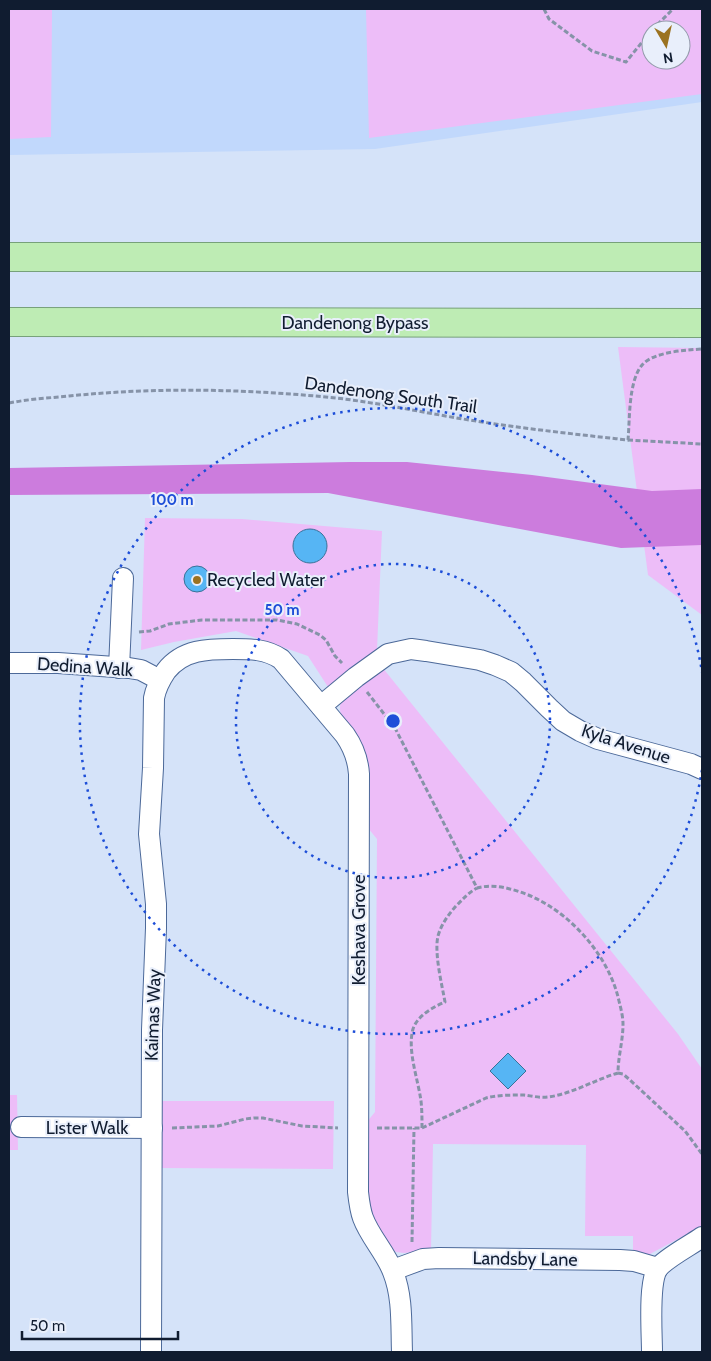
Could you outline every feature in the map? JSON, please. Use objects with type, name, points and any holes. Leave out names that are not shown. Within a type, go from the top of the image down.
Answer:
[{"type":"highway","points":[[9,256],[702,258]]},
{"type":"highway","name":"Dandenong Bypass","points":[[9,322],[702,323]]},
{"type":"street","points":[[119,668],[123,578]]},
{"type":"street","name":"Keshava Grove","points":[[160,680],[168,668],[178,659],[196,651],[223,649],[269,652],[281,659],[353,746],[359,774],[358,1192],[363,1218],[393,1270],[398,1288],[402,1352]]},
{"type":"street","name":"Kyla Avenue","points":[[321,706],[388,654],[411,649],[480,660],[495,664],[511,672],[563,721],[580,731],[598,739],[702,768]]},
{"type":"street","name":"Dedina Walk","points":[[9,663],[58,663],[141,670],[160,680]]},
{"type":"street","name":"Kaimas Way","points":[[151,1352],[152,1030],[156,928],[149,818],[153,768],[153,714],[156,689],[160,680]]},
{"type":"street","name":"Lister Walk","points":[[21,1127],[152,1128]]},
{"type":"street","points":[[652,1352],[652,1293],[658,1268],[702,1237]]},
{"type":"street","name":"Landsby Lane","points":[[393,1270],[424,1259],[439,1258],[620,1260],[634,1261],[658,1268]]},
{"type":"path","points":[[544,9],[549,19],[592,51],[626,62],[641,44]]},
{"type":"path","points":[[662,20],[673,9]]},
{"type":"path","points":[[628,440],[634,378],[643,364],[656,356],[702,349]]},
{"type":"path","name":"Dandenong South Trail","points":[[9,403],[89,394],[154,390],[219,390],[338,398],[569,434],[628,440],[702,444]]},
{"type":"path","points":[[120,633],[150,631],[169,624],[202,620],[277,620],[297,624],[320,635],[326,640],[335,656],[356,678],[395,728],[476,888]]},
{"type":"path","points":[[422,1128],[422,1104],[412,1057],[414,1027],[432,1007],[445,1002],[438,952],[438,938],[449,914],[467,894],[476,888],[485,886],[502,887],[524,892],[545,902],[568,920],[591,944],[601,958],[619,999],[623,1022],[618,1073]]},
{"type":"path","points":[[152,1128],[218,1126],[254,1118],[302,1126],[422,1128],[486,1098],[502,1096],[548,1097],[581,1088],[618,1073],[623,1074],[630,1080],[685,1131],[702,1154]]},
{"type":"path","points":[[414,1128],[411,1252],[414,1262]]},
{"type":"shaded area","points":[[9,9],[702,9],[702,102],[375,149],[9,155]]},
{"type":"shaded area","points":[[9,9],[52,9],[51,137],[9,139]]},
{"type":"shaded area","points":[[366,9],[702,9],[702,94],[369,138]]},
{"type":"shaded area","points":[[618,347],[702,348],[702,615],[648,575]]},
{"type":"shaded area","points":[[407,462],[532,475],[652,491],[702,489],[702,545],[621,548],[328,493],[9,495],[9,468]]},
{"type":"shaded area","points":[[145,518],[242,519],[382,531],[377,650],[328,687],[308,656],[236,631],[141,650]]},
{"type":"shaded area","points":[[382,667],[678,1034],[702,1069],[702,1226],[650,1254],[645,1255],[633,1252],[633,1236],[585,1236],[586,1145],[433,1144],[431,1250],[396,1252],[374,1223],[367,1204],[366,1123],[375,1112],[377,839],[368,828],[340,709],[341,701]]},
{"type":"shaded area","points":[[9,1095],[17,1095],[18,1150],[9,1150]]},
{"type":"shaded area","points":[[160,1101],[334,1101],[333,1169],[160,1168]]},
{"type":"building","points":[[310,529],[317,530],[322,534],[326,539],[326,553],[322,558],[317,562],[310,563],[303,562],[298,558],[294,553],[293,546],[294,539],[298,534],[303,530]]},
{"type":"building","name":"Recycled Water","points":[[197,566],[206,570],[210,579],[206,588],[197,592],[188,588],[184,579],[188,570]]},
{"type":"building","points":[[508,1053],[526,1071],[508,1089],[490,1071]]},
{"type":"place","name":"Recycled Water","points":[[197,580]]}]
